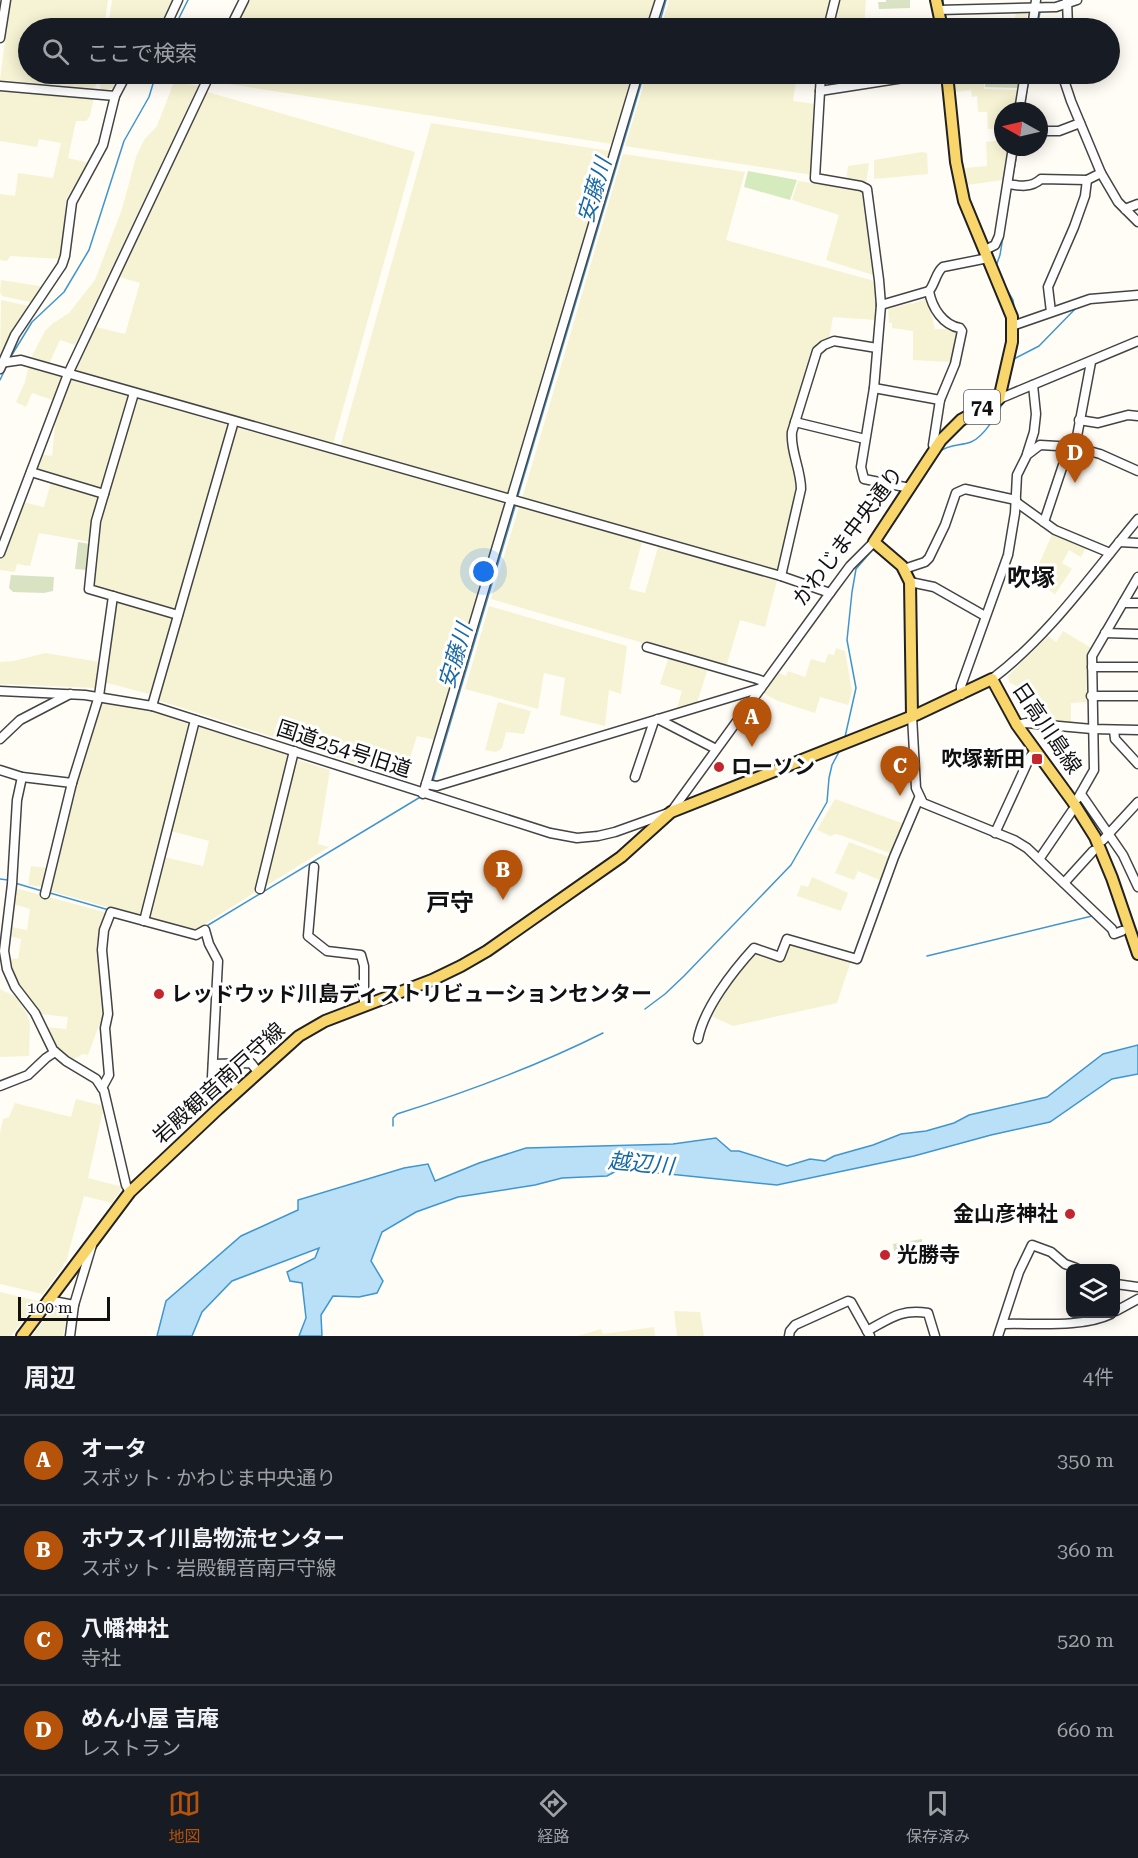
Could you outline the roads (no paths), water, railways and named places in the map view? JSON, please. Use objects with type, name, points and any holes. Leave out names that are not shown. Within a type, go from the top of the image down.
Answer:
[{"type":"main road","name":"74","points":[[948,84],[956,162],[964,201],[1009,307],[1012,342],[999,399]]},
{"type":"main road","name":"かわじま中央通り","points":[[874,542],[952,428],[961,420],[999,399]]},
{"type":"main road","points":[[874,542],[904,569],[910,582],[912,716]]},
{"type":"main road","name":"日高川島線","points":[[912,716],[992,679],[1017,725],[1075,803],[1101,849],[1138,954]]},
{"type":"main road","name":"岩殿観音南戸守線","points":[[22,1336],[130,1192],[299,1036],[325,1021],[422,984],[487,951],[621,857],[671,812],[912,716]]},
{"type":"street","points":[[0,38],[6,0]]},
{"type":"street","points":[[170,18],[178,0]]},
{"type":"street","points":[[235,18],[244,0]]},
{"type":"street","points":[[654,18],[660,0]]},
{"type":"street","points":[[831,18],[836,0]]},
{"type":"street","points":[[937,5],[1036,3],[1056,7],[1071,1],[1069,18]]},
{"type":"street","points":[[1034,18],[1036,3]]},
{"type":"street","points":[[1,365],[15,335],[50,286],[64,261],[72,202],[105,139],[115,96],[121,84]]},
{"type":"street","points":[[0,553],[68,374],[205,84]]},
{"type":"street","points":[[423,794],[635,84]]},
{"type":"street","points":[[820,84],[815,178],[867,189],[879,280],[880,305],[874,388],[861,467],[864,479],[910,488]]},
{"type":"street","points":[[819,90],[860,84]]},
{"type":"street","points":[[1020,102],[1023,84]]},
{"type":"street","points":[[1066,84],[1101,173],[1112,193],[1138,222]]},
{"type":"street","points":[[0,86],[115,96]]},
{"type":"street","points":[[1048,131],[1059,131],[1080,123]]},
{"type":"street","points":[[880,305],[929,291],[943,267],[987,254],[999,236],[1012,156]]},
{"type":"street","points":[[1008,184],[1029,186],[1035,185],[1041,179],[1087,180],[1101,173]]},
{"type":"street","points":[[1051,312],[1048,287],[1074,227],[1085,196],[1087,180]]},
{"type":"street","points":[[1125,209],[1138,204]]},
{"type":"street","points":[[929,291],[937,312],[952,327],[960,328],[962,331],[955,364],[940,400],[933,445],[935,450]]},
{"type":"street","points":[[1012,326],[1090,299],[1138,295]]},
{"type":"street","points":[[780,576],[801,489],[801,478],[791,442],[817,351],[834,341],[877,348]]},
{"type":"street","points":[[999,399],[1138,341]]},
{"type":"street","points":[[1,365],[21,360],[780,576],[830,593]]},
{"type":"street","points":[[1044,522],[1072,447],[1091,362]]},
{"type":"street","points":[[961,695],[961,686],[1008,555],[1016,501],[1017,475],[1034,434],[1036,414],[1034,385]]},
{"type":"street","points":[[874,388],[940,400]]},
{"type":"street","points":[[134,393],[96,521],[89,589],[178,615]]},
{"type":"street","points":[[1079,420],[1098,423],[1128,415],[1138,416]]},
{"type":"street","points":[[152,706],[234,421]]},
{"type":"street","points":[[795,422],[865,440]]},
{"type":"street","points":[[1034,434],[1040,445]]},
{"type":"street","points":[[1027,454],[1040,445],[1072,447],[1100,454],[1138,471]]},
{"type":"street","points":[[31,472],[104,494]]},
{"type":"street","points":[[904,569],[926,562],[945,525],[956,493],[965,489],[1016,501],[1055,530],[1110,553]]},
{"type":"street","points":[[992,679],[1048,628],[1138,519]]},
{"type":"street","name":"かわじま中央通り","points":[[671,812],[850,566],[874,542]]},
{"type":"street","points":[[1119,542],[1138,543]]},
{"type":"street","points":[[1040,858],[1094,770],[1092,656],[1138,577]]},
{"type":"street","points":[[910,582],[933,587],[985,616]]},
{"type":"street","points":[[45,894],[72,783],[99,696],[113,596]]},
{"type":"street","points":[[1123,603],[1138,603]]},
{"type":"street","points":[[1105,633],[1138,634]]},
{"type":"street","points":[[426,784],[437,786],[763,685],[757,678],[646,647]]},
{"type":"street","points":[[1092,667],[1138,667]]},
{"type":"street","name":"国道254号旧道","points":[[0,691],[99,696],[152,706],[423,794],[550,833],[577,838],[615,832],[671,812]]},
{"type":"street","points":[[0,739],[20,720],[71,694]]},
{"type":"street","points":[[1091,696],[1138,696]]},
{"type":"street","points":[[912,716],[916,789],[926,806],[995,832],[1028,848],[1112,929],[1114,934],[1122,932]]},
{"type":"street","points":[[144,921],[195,720]]},
{"type":"street","points":[[656,720],[716,749]]},
{"type":"street","points":[[635,777],[656,720]]},
{"type":"street","points":[[1017,725],[1034,723],[1092,729],[1138,730]]},
{"type":"street","points":[[1114,730],[1115,739],[1138,764]]},
{"type":"street","points":[[260,889],[294,751]]},
{"type":"street","points":[[995,832],[1030,757],[1035,751]]},
{"type":"street","points":[[0,770],[22,777],[72,783]]},
{"type":"street","points":[[22,777],[17,800],[12,884],[4,951],[7,969],[35,1013],[55,1052],[96,1079],[102,1088],[126,1185],[130,1192]]},
{"type":"street","points":[[698,1039],[706,1018],[732,972],[754,948],[780,957],[787,939],[857,959],[894,857],[920,798]]},
{"type":"street","points":[[1075,803],[1106,836],[1137,881]]},
{"type":"street","points":[[1106,836],[1137,806]]},
{"type":"street","points":[[1064,884],[1093,851]]},
{"type":"street","points":[[314,867],[308,936],[327,951],[361,955],[364,966],[364,1006]]},
{"type":"street","points":[[102,1088],[110,1075],[105,1028],[108,1014],[102,950],[104,930],[111,912],[196,935],[205,930],[218,961],[212,1077],[229,1080],[238,1090]]},
{"type":"street","points":[[0,1086],[28,1075],[55,1052]]},
{"type":"street","points":[[213,1064],[250,1063],[258,1072]]},
{"type":"street","points":[[70,1336],[74,1305],[95,1238]]},
{"type":"street","points":[[998,1336],[1004,1324],[1019,1272],[1032,1245],[1051,1252],[1066,1264]]},
{"type":"street","points":[[1120,1285],[1138,1287]]},
{"type":"street","points":[[1120,1309],[1138,1299]]},
{"type":"street","points":[[48,1300],[74,1305]]},
{"type":"street","points":[[789,1336],[795,1325],[848,1301],[852,1302],[869,1333],[901,1313],[916,1311],[928,1312],[935,1336]]},
{"type":"street","points":[[1004,1324],[1085,1322],[1098,1318]]},
{"type":"water","name":"越辺川","points":[[1138,1045],[1138,1074],[1112,1079],[1050,1122],[914,1156],[777,1185],[620,1169],[607,1176],[562,1178],[535,1185],[458,1197],[416,1212],[382,1232],[371,1261],[383,1281],[377,1293],[359,1297],[333,1296],[321,1315],[322,1336],[299,1336],[306,1318],[302,1283],[290,1281],[287,1272],[315,1258],[319,1248],[232,1281],[202,1312],[192,1336],[157,1336],[166,1301],[241,1236],[298,1210],[298,1200],[404,1168],[428,1164],[435,1181],[479,1163],[526,1148],[673,1144],[716,1138],[731,1151],[739,1151],[787,1166],[810,1159],[825,1161],[901,1134],[926,1131],[954,1123],[969,1115],[1047,1097],[1103,1054]]},
{"type":"waterway","points":[[179,18],[188,0]]},
{"type":"waterway","name":"安藤川","points":[[661,18],[666,0]]},
{"type":"waterway","points":[[1039,18],[1040,12]]},
{"type":"waterway","points":[[10,358],[32,322],[64,292],[89,250],[124,141],[149,97],[153,84]]},
{"type":"waterway","name":"安藤川","points":[[517,499],[641,84]]},
{"type":"waterway","points":[[1025,102],[1028,84]]},
{"type":"waterway","points":[[1012,181],[1016,156]]},
{"type":"waterway","points":[[996,266],[1000,255],[1011,188]]},
{"type":"waterway","points":[[1004,284],[1013,300],[1015,313]]},
{"type":"waterway","points":[[1012,360],[1039,346],[1077,307]]},
{"type":"waterway","points":[[0,380],[7,365]]},
{"type":"waterway","points":[[939,452],[976,439],[990,424],[1004,400]]},
{"type":"waterway","name":"安藤川","points":[[433,781],[516,503]]},
{"type":"waterway","points":[[845,737],[856,688],[847,640],[852,592],[856,569],[874,548]]},
{"type":"waterway","points":[[645,1009],[684,976],[791,865],[827,802],[832,765],[840,750]]},
{"type":"waterway","name":"安藤川","points":[[205,927],[422,796]]},
{"type":"waterway","name":"安藤川","points":[[0,879],[8,880]]},
{"type":"waterway","name":"安藤川","points":[[15,883],[42,891]]},
{"type":"waterway","name":"安藤川","points":[[50,893],[109,910]]},
{"type":"waterway","points":[[927,956],[1092,916]]},
{"type":"waterway","points":[[393,1126],[393,1118],[397,1114],[502,1078],[603,1033]]},
{"type":"place","name":"めん小屋 吉庵","points":[[1075,483]]},
{"type":"place","name":"オータ","points":[[752,747]]},
{"type":"place","name":"吹塚新田","points":[[1037,759]]},
{"type":"place","name":"ローソン","points":[[719,767]]},
{"type":"place","name":"八幡神社","points":[[900,796]]},
{"type":"place","name":"ホウスイ川島物流センター","points":[[503,900]]},
{"type":"place","name":"レッドウッド川島ディストリビューションセンター","points":[[159,994]]},
{"type":"place","name":"金山彦神社","points":[[1070,1214]]},
{"type":"place","name":"光勝寺","points":[[885,1255]]},
{"type":"district","name":"吹塚","points":[[1031,578]]},
{"type":"district","name":"戸守","points":[[450,903]]}]
